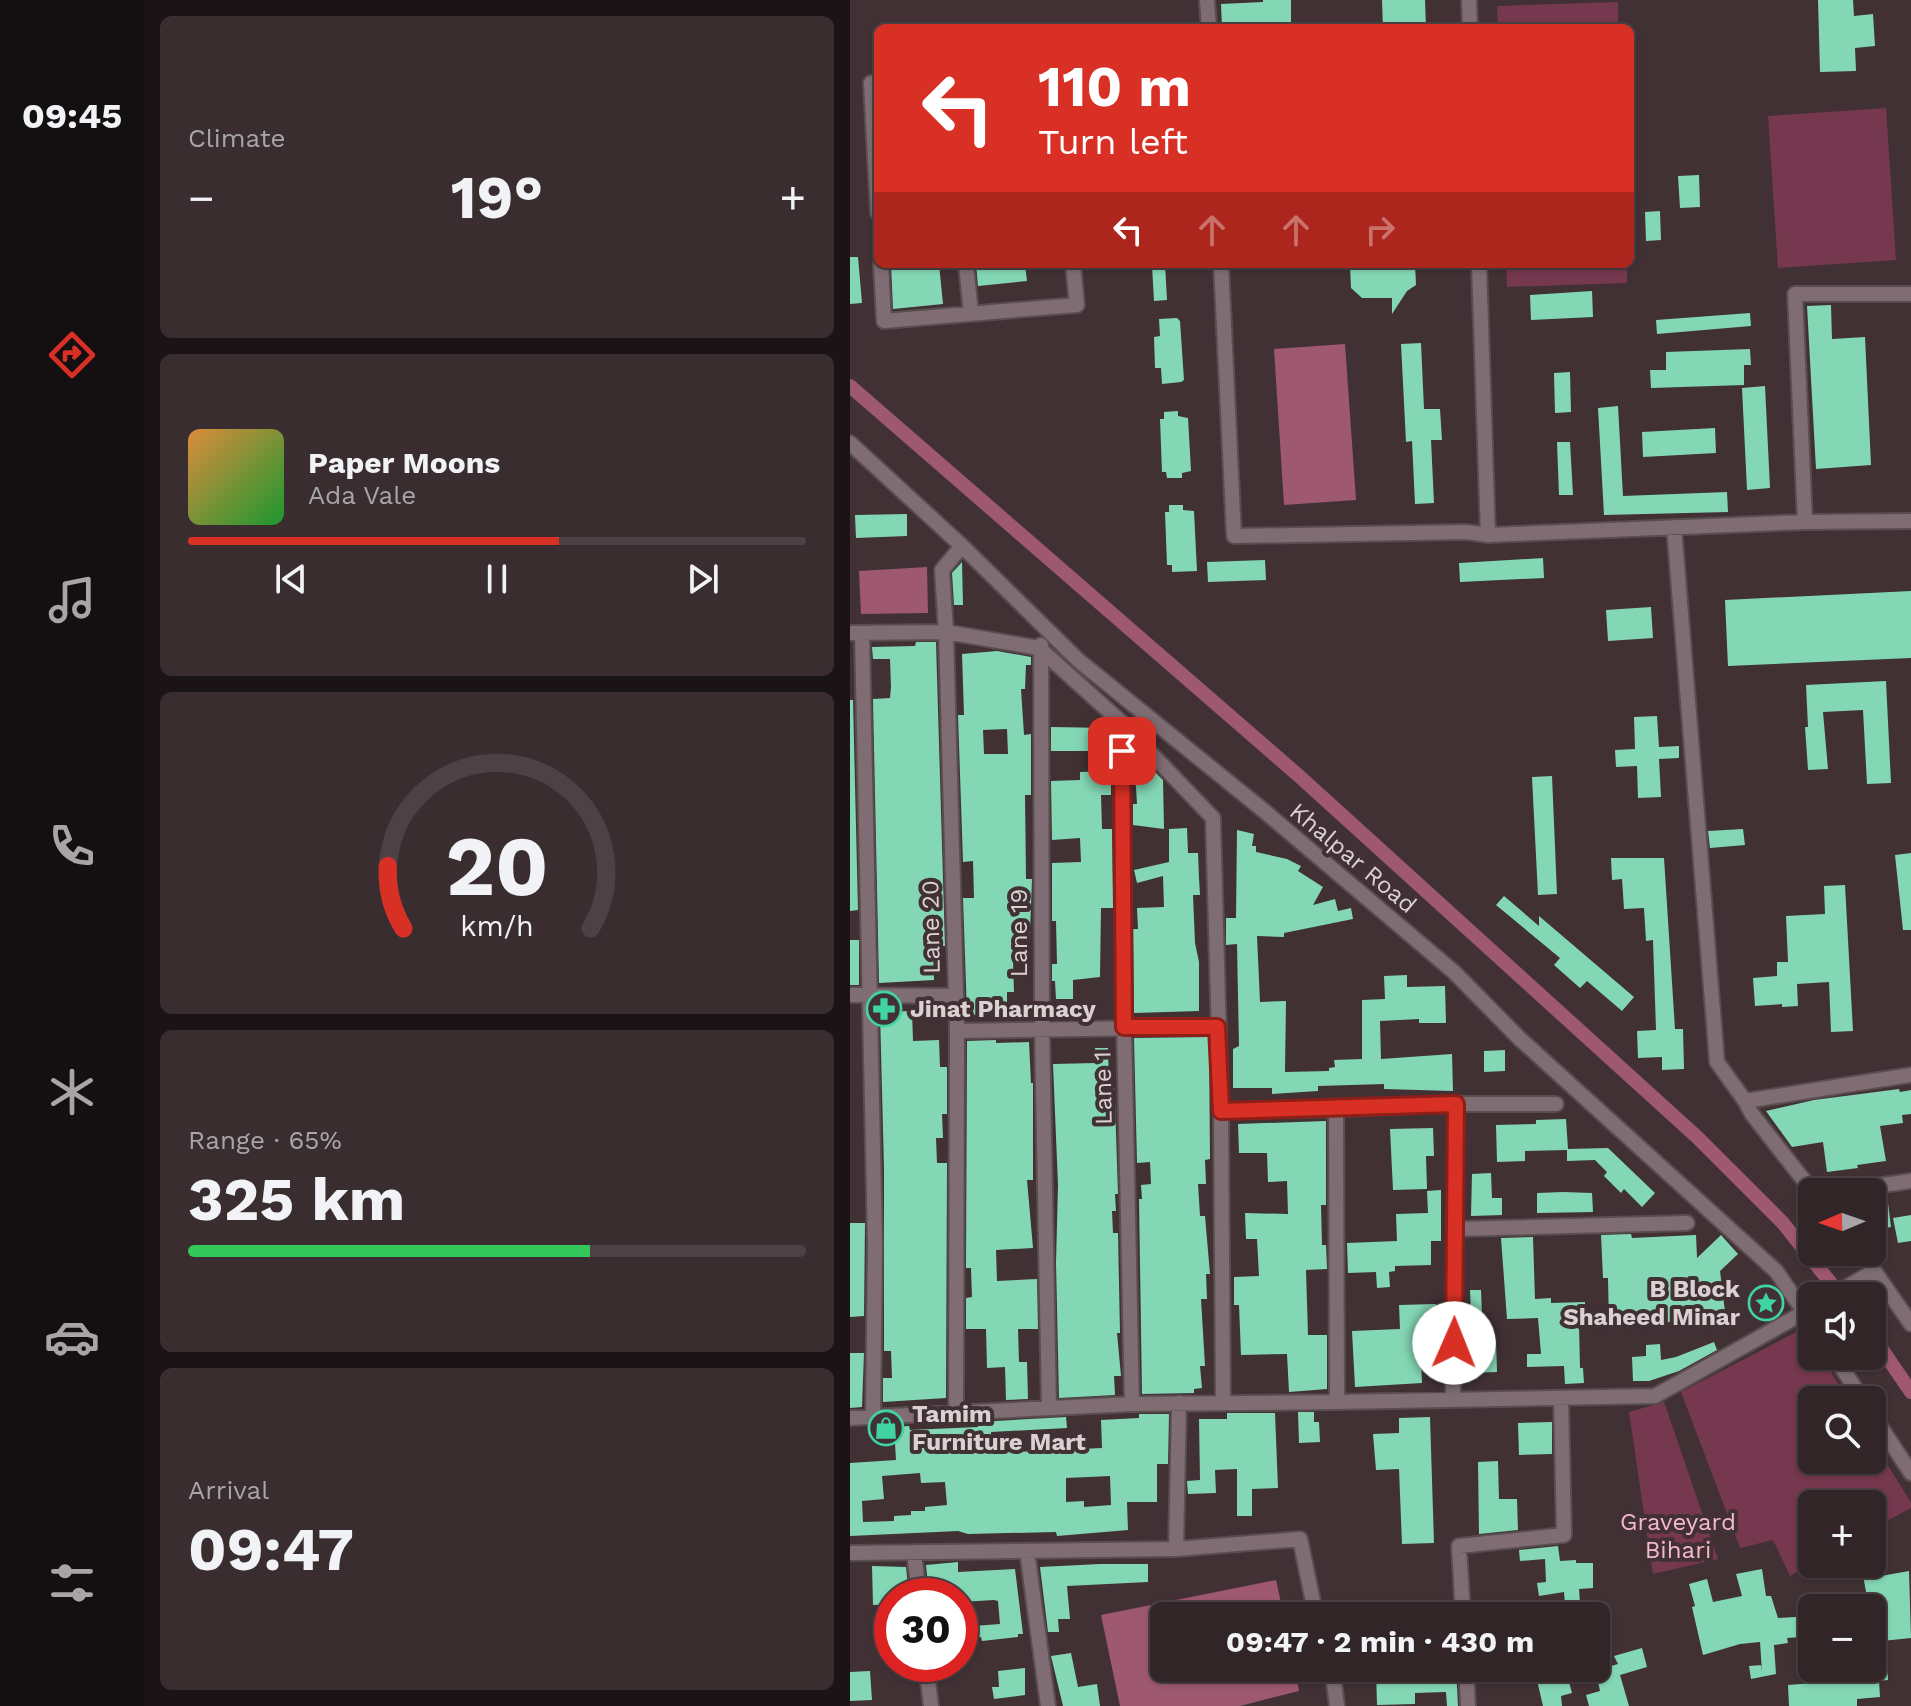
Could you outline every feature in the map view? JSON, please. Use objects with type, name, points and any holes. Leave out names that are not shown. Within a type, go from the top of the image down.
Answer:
[{"type":"street","points":[[1207,0],[1209,24]]},
{"type":"street","points":[[1469,0],[1470,24]]},
{"type":"street","points":[[874,83],[871,83],[874,139]]},
{"type":"street","points":[[881,268],[884,321],[1077,305],[1073,268]]},
{"type":"street","points":[[966,268],[971,314]]},
{"type":"street","points":[[1221,268],[1234,536],[1466,532],[1488,535],[1805,522],[1911,521]]},
{"type":"street","points":[[1479,268],[1488,535]]},
{"type":"street","points":[[1805,522],[1795,294],[1911,294]]},
{"type":"street","name":"Khalpar Road","points":[[850,443],[962,546],[1078,660],[1263,810],[1454,972],[1520,1039],[1776,1271],[1798,1299]]},
{"type":"street","points":[[1674,527],[1717,1062],[1752,1114],[1802,1178]]},
{"type":"street","name":"Lane 20","points":[[956,1412],[957,1031],[942,570],[962,546]]},
{"type":"street","points":[[1039,648],[1047,630]]},
{"type":"street","points":[[873,1417],[875,1244],[870,995],[856,633],[946,632],[1039,648],[1121,722],[1213,818],[1221,1111],[1223,1402]]},
{"type":"street","name":"Lane 19","points":[[1039,648],[1049,1408]]},
{"type":"street","name":"Lane 1","points":[[1121,722],[1132,1404]]},
{"type":"street","points":[[850,995],[955,996]]},
{"type":"street","points":[[957,1031],[1217,1027]]},
{"type":"street","points":[[1745,1101],[1911,1075]]},
{"type":"street","points":[[1453,1400],[1456,1104]]},
{"type":"street","points":[[1221,1111],[1556,1104]]},
{"type":"street","points":[[1336,1109],[1337,1402]]},
{"type":"street","points":[[1886,1185],[1911,1181]]},
{"type":"street","points":[[1456,1229],[1687,1223]]},
{"type":"street","points":[[1871,1266],[1911,1324]]},
{"type":"street","points":[[1856,1282],[1874,1271]]},
{"type":"street","points":[[850,1418],[1132,1404],[1655,1396],[1798,1320]]},
{"type":"street","points":[[1462,1602],[1459,1546],[1564,1535],[1561,1398]]},
{"type":"street","points":[[1176,1549],[1179,1403]]},
{"type":"street","points":[[1886,1435],[1911,1473]]},
{"type":"street","points":[[850,1553],[1176,1549],[1300,1539],[1313,1602]]},
{"type":"street","points":[[1027,1551],[1048,1706]]},
{"type":"street","points":[[914,1552],[917,1578]]},
{"type":"street","points":[[928,1682],[931,1706]]},
{"type":"street","points":[[1334,1682],[1337,1706]]},
{"type":"street","points":[[1467,1682],[1468,1706]]},
{"type":"green space","points":[[1618,2],[1618,24],[1498,24],[1497,6]]},
{"type":"green space","points":[[1886,108],[1896,260],[1778,268],[1768,116]]},
{"type":"green space","points":[[1506,268],[1627,268],[1627,283],[1507,287]]},
{"type":"green space","points":[[1798,1331],[1798,1370],[1830,1370],[1839,1386],[1798,1386],[1798,1474],[1886,1474],[1886,1462],[1911,1508],[1886,1521],[1886,1490],[1798,1490],[1798,1571],[1790,1576],[1773,1540],[1740,1548],[1681,1392]]},
{"type":"green space","name":"Graveyard Bihari","points":[[1664,1402],[1718,1559],[1653,1574],[1629,1412]]},
{"type":"shaded area","points":[[1345,344],[1356,500],[1284,505],[1274,349]]},
{"type":"shaded area","points":[[927,567],[928,613],[861,614],[859,571]]},
{"type":"shaded area","points":[[1276,1580],[1281,1602],[1166,1602]]},
{"type":"shaded area","points":[[1150,1605],[1150,1682],[1297,1682],[1299,1691],[1240,1706],[1120,1706],[1101,1615]]},
{"type":"building","points":[[1291,0],[1291,24],[1222,24],[1221,4]]},
{"type":"building","points":[[1382,0],[1425,0],[1426,24],[1383,24]]},
{"type":"building","points":[[1818,0],[1853,0],[1854,16],[1873,14],[1875,46],[1855,48],[1856,71],[1820,72]]},
{"type":"building","points":[[1699,175],[1700,207],[1680,208],[1678,176]]},
{"type":"building","points":[[1660,211],[1661,240],[1646,241],[1645,212]]},
{"type":"building","points":[[850,257],[858,257],[862,303],[850,304]]},
{"type":"building","points":[[891,268],[939,268],[943,304],[893,309]]},
{"type":"building","points":[[976,268],[1025,268],[1027,281],[978,286]]},
{"type":"building","points":[[1152,268],[1165,268],[1167,300],[1154,301]]},
{"type":"building","points":[[1350,268],[1415,268],[1416,285],[1407,291],[1392,314],[1392,298],[1362,298],[1351,288]]},
{"type":"building","points":[[1592,291],[1593,317],[1531,320],[1530,295]]},
{"type":"building","points":[[1831,305],[1832,339],[1865,337],[1871,465],[1816,469],[1807,306]]},
{"type":"building","points":[[1750,313],[1751,326],[1657,334],[1656,320]]},
{"type":"building","points":[[1177,318],[1180,321],[1184,380],[1162,384],[1161,368],[1155,368],[1154,337],[1160,336],[1159,319]]},
{"type":"building","points":[[1421,343],[1424,409],[1440,409],[1442,440],[1431,440],[1434,503],[1415,504],[1412,441],[1406,442],[1401,344]]},
{"type":"building","points":[[1750,349],[1751,365],[1744,365],[1744,385],[1651,388],[1650,370],[1666,370],[1666,352]]},
{"type":"building","points":[[1570,372],[1571,412],[1555,413],[1554,373]]},
{"type":"building","points":[[1765,386],[1770,488],[1747,490],[1742,388]]},
{"type":"building","points":[[1618,406],[1623,496],[1727,492],[1728,512],[1604,515],[1598,408]]},
{"type":"building","points":[[1178,411],[1178,416],[1188,418],[1191,471],[1182,473],[1182,478],[1167,478],[1166,472],[1162,472],[1160,419],[1164,419],[1164,412]]},
{"type":"building","points":[[1715,428],[1716,453],[1643,457],[1642,432]]},
{"type":"building","points":[[1557,442],[1570,442],[1573,495],[1559,495]]},
{"type":"building","points":[[1169,505],[1183,505],[1183,510],[1194,511],[1197,571],[1172,572],[1172,565],[1167,565],[1165,512],[1169,512]]},
{"type":"building","points":[[907,514],[907,536],[856,538],[855,515]]},
{"type":"building","points":[[1543,558],[1544,578],[1460,582],[1459,563]]},
{"type":"building","points":[[1265,560],[1266,580],[1208,582],[1207,562]]},
{"type":"building","points":[[962,562],[963,605],[954,605],[952,573]]},
{"type":"building","points":[[1911,591],[1911,658],[1728,666],[1725,600]]},
{"type":"building","points":[[1651,607],[1653,638],[1608,641],[1606,610]]},
{"type":"building","points":[[916,642],[936,642],[945,946],[933,946],[934,980],[879,983],[873,699],[890,698],[891,687],[890,659],[873,659],[872,647],[915,646]]},
{"type":"building","points":[[997,651],[1031,657],[1031,665],[1026,665],[1025,689],[1021,689],[1024,735],[1031,734],[1031,795],[1025,795],[1026,879],[1032,879],[1029,959],[1013,960],[1014,992],[1007,992],[1007,1009],[996,1009],[996,1014],[967,1015],[963,898],[974,898],[973,861],[963,862],[958,715],[964,715],[962,654]],"holes":[[[1007,729],[1008,754],[984,754],[983,730]]]},
{"type":"building","points":[[1886,681],[1891,783],[1867,784],[1863,710],[1823,712],[1828,769],[1808,770],[1806,685]]},
{"type":"building","points":[[850,700],[853,700],[858,910],[850,911]]},
{"type":"building","points":[[1657,716],[1659,747],[1679,746],[1679,758],[1659,759],[1661,797],[1638,798],[1637,766],[1616,767],[1615,750],[1635,749],[1634,717]]},
{"type":"building","points":[[1051,727],[1110,728],[1109,751],[1051,751]]},
{"type":"building","points":[[1111,771],[1111,795],[1101,795],[1102,829],[1112,829],[1113,908],[1101,908],[1100,977],[1073,980],[1073,999],[1056,999],[1055,981],[1052,981],[1052,964],[1057,964],[1056,921],[1052,921],[1052,863],[1081,862],[1080,838],[1052,840],[1051,781],[1080,780],[1080,772]]},
{"type":"building","points":[[1135,771],[1154,771],[1163,780],[1164,829],[1133,825],[1133,804],[1137,804]]},
{"type":"building","points":[[1552,776],[1557,894],[1538,895],[1532,777]]},
{"type":"building","points":[[1187,828],[1188,853],[1198,853],[1200,895],[1193,895],[1199,962],[1199,1011],[1134,1013],[1133,929],[1138,929],[1137,908],[1164,907],[1163,876],[1137,883],[1134,870],[1169,862],[1169,829]]},
{"type":"building","points":[[1743,829],[1745,845],[1710,848],[1708,831]]},
{"type":"building","points":[[1237,830],[1254,834],[1252,846],[1256,846],[1256,852],[1287,859],[1301,866],[1298,871],[1323,887],[1313,905],[1335,899],[1338,911],[1351,908],[1353,919],[1284,933],[1284,937],[1257,936],[1260,1002],[1286,1001],[1285,1072],[1329,1071],[1329,1068],[1335,1067],[1334,1060],[1362,1059],[1362,1000],[1385,999],[1384,976],[1407,975],[1407,987],[1445,986],[1446,1023],[1419,1023],[1419,1019],[1380,1021],[1381,1059],[1452,1054],[1453,1091],[1384,1089],[1384,1084],[1318,1086],[1318,1091],[1272,1094],[1272,1088],[1233,1088],[1233,1049],[1239,1046],[1237,944],[1226,945],[1226,918],[1236,918]]},
{"type":"building","points":[[1911,853],[1911,930],[1903,930],[1895,855]]},
{"type":"building","points":[[1611,858],[1664,858],[1675,1029],[1683,1029],[1684,1069],[1662,1070],[1662,1057],[1638,1058],[1637,1031],[1656,1030],[1653,940],[1646,941],[1644,908],[1624,909],[1622,879],[1612,880]]},
{"type":"building","points":[[1845,885],[1853,1031],[1831,1032],[1829,982],[1797,984],[1798,1006],[1755,1006],[1753,978],[1777,976],[1777,962],[1788,962],[1786,916],[1825,914],[1824,886]]},
{"type":"building","points":[[1504,896],[1539,926],[1539,916],[1634,997],[1622,1011],[1587,981],[1580,988],[1554,965],[1560,958],[1496,905]]},
{"type":"building","points":[[850,940],[859,940],[859,985],[850,985]]},
{"type":"building","points":[[912,1011],[913,1041],[939,1040],[940,1067],[947,1067],[947,1114],[942,1114],[943,1138],[936,1138],[937,1163],[947,1163],[946,1398],[883,1402],[883,1378],[892,1378],[891,1351],[884,1351],[880,1012]]},
{"type":"building","points":[[1209,1037],[1210,1159],[1205,1160],[1206,1184],[1198,1184],[1200,1216],[1205,1216],[1210,1274],[1206,1274],[1207,1299],[1201,1299],[1205,1366],[1200,1366],[1202,1388],[1194,1389],[1194,1393],[1142,1394],[1139,1199],[1142,1199],[1141,1185],[1151,1184],[1150,1162],[1137,1163],[1134,1038]]},
{"type":"building","points":[[996,1040],[996,1043],[1029,1042],[1033,1083],[1033,1180],[1027,1180],[1033,1248],[996,1250],[997,1281],[1037,1279],[1038,1329],[1018,1329],[1019,1362],[1027,1362],[1028,1399],[1006,1400],[1005,1367],[987,1368],[986,1329],[966,1329],[966,1298],[972,1297],[971,1268],[966,1268],[967,1041]]},
{"type":"building","points":[[1095,1048],[1108,1048],[1109,1084],[1114,1084],[1118,1194],[1115,1194],[1116,1211],[1112,1211],[1113,1233],[1118,1233],[1120,1333],[1117,1333],[1121,1376],[1114,1376],[1115,1395],[1059,1398],[1058,1185],[1053,1064],[1096,1063]]},
{"type":"building","points":[[1505,1050],[1505,1071],[1484,1072],[1484,1051]]},
{"type":"building","points":[[1899,1089],[1900,1092],[1911,1090],[1911,1114],[1902,1115],[1903,1123],[1880,1126],[1886,1161],[1857,1165],[1858,1168],[1827,1172],[1823,1142],[1792,1147],[1766,1111],[1814,1100]]},
{"type":"building","points":[[1566,1119],[1568,1149],[1608,1148],[1655,1193],[1642,1207],[1624,1189],[1621,1193],[1604,1176],[1607,1172],[1595,1160],[1567,1161],[1567,1150],[1525,1151],[1525,1161],[1497,1162],[1496,1125],[1536,1124],[1536,1120]]},
{"type":"building","points":[[1326,1121],[1326,1205],[1321,1205],[1322,1245],[1326,1245],[1327,1269],[1306,1270],[1308,1335],[1327,1335],[1327,1389],[1289,1392],[1287,1354],[1241,1355],[1239,1305],[1234,1305],[1234,1277],[1259,1276],[1257,1239],[1246,1239],[1245,1213],[1288,1214],[1287,1181],[1268,1182],[1267,1153],[1239,1153],[1238,1124]]},
{"type":"building","points":[[1433,1128],[1434,1156],[1426,1156],[1427,1189],[1393,1190],[1390,1129]]},
{"type":"building","points":[[1491,1173],[1492,1198],[1502,1198],[1502,1215],[1471,1216],[1472,1174]]},
{"type":"building","points":[[1441,1190],[1441,1241],[1431,1241],[1431,1265],[1395,1266],[1395,1271],[1389,1272],[1390,1287],[1377,1288],[1376,1272],[1348,1273],[1347,1243],[1397,1241],[1396,1214],[1428,1213],[1427,1191]]},
{"type":"building","points":[[1537,1193],[1592,1193],[1593,1212],[1537,1213]]},
{"type":"building","points":[[1886,1195],[1891,1227],[1886,1228]]},
{"type":"building","points":[[1911,1215],[1911,1241],[1898,1243],[1893,1218]]},
{"type":"building","points":[[850,1223],[865,1223],[864,1316],[850,1317]]},
{"type":"building","points":[[1631,1234],[1632,1238],[1696,1235],[1697,1258],[1721,1235],[1738,1254],[1720,1271],[1726,1320],[1609,1324],[1608,1278],[1603,1278],[1601,1235]]},
{"type":"building","points":[[1533,1237],[1535,1299],[1551,1298],[1551,1303],[1585,1302],[1586,1324],[1579,1325],[1580,1368],[1583,1368],[1584,1383],[1565,1384],[1564,1366],[1527,1367],[1527,1354],[1541,1354],[1538,1318],[1507,1319],[1501,1238]]},
{"type":"building","points":[[1470,1290],[1481,1290],[1483,1339],[1496,1339],[1497,1372],[1469,1373],[1468,1340],[1472,1340]]},
{"type":"building","points":[[1436,1304],[1436,1326],[1424,1326],[1422,1383],[1355,1387],[1352,1331],[1400,1329],[1399,1305]]},
{"type":"building","points":[[1714,1342],[1717,1350],[1679,1371],[1649,1381],[1633,1381],[1632,1357],[1646,1356],[1646,1345],[1660,1344],[1661,1360]]},
{"type":"building","points":[[850,1353],[864,1353],[862,1407],[850,1408]]},
{"type":"building","points":[[1298,1412],[1314,1412],[1314,1422],[1319,1422],[1320,1442],[1299,1443]]},
{"type":"building","points":[[1227,1413],[1275,1413],[1278,1488],[1252,1489],[1252,1516],[1237,1516],[1237,1469],[1215,1470],[1216,1493],[1188,1494],[1187,1481],[1200,1480],[1199,1419],[1227,1419]]},
{"type":"building","points":[[1139,1414],[1169,1414],[1168,1464],[1157,1464],[1157,1502],[1127,1502],[1128,1530],[1057,1536],[1056,1532],[968,1534],[958,1531],[850,1536],[850,1463],[896,1460],[894,1427],[909,1426],[910,1430],[978,1427],[978,1422],[1066,1417],[1067,1428],[991,1432],[992,1453],[1102,1448],[1101,1420],[1139,1418]],"holes":[[[920,1473],[921,1483],[945,1482],[947,1505],[925,1507],[925,1511],[894,1516],[894,1521],[863,1522],[862,1501],[884,1499],[882,1476]],[[1110,1476],[1111,1505],[1084,1507],[1084,1501],[1066,1502],[1066,1478]]]},
{"type":"building","points":[[1430,1417],[1434,1543],[1402,1544],[1399,1469],[1376,1470],[1373,1434],[1399,1433],[1399,1418]]},
{"type":"building","points":[[1552,1422],[1552,1454],[1519,1455],[1518,1423]]},
{"type":"building","points":[[1498,1461],[1499,1499],[1517,1499],[1518,1530],[1479,1534],[1478,1462]]},
{"type":"building","points":[[1558,1546],[1560,1561],[1593,1563],[1593,1588],[1579,1589],[1580,1602],[1565,1602],[1564,1592],[1539,1596],[1537,1583],[1546,1582],[1545,1559],[1520,1561],[1519,1550]]},
{"type":"building","points":[[958,1562],[958,1572],[1015,1569],[1023,1634],[982,1641],[978,1637],[978,1626],[1000,1624],[998,1601],[978,1601],[978,1578],[927,1578],[926,1565]]},
{"type":"building","points":[[1148,1564],[1148,1582],[1067,1586],[1070,1619],[1058,1619],[1059,1632],[1048,1632],[1040,1567]]},
{"type":"building","points":[[872,1566],[906,1567],[907,1578],[874,1578],[873,1605]]},
{"type":"building","points":[[1762,1569],[1766,1596],[1771,1596],[1778,1618],[1798,1617],[1798,1637],[1787,1638],[1788,1643],[1774,1645],[1776,1674],[1751,1679],[1749,1666],[1762,1665],[1760,1642],[1740,1644],[1703,1655],[1689,1584],[1707,1579],[1713,1602],[1742,1596],[1736,1574]]},
{"type":"building","points":[[1909,1571],[1911,1638],[1886,1641],[1886,1594],[1866,1594],[1864,1578],[1886,1578],[1886,1575]]},
{"type":"building","points":[[1642,1648],[1647,1667],[1620,1675],[1629,1706],[1589,1706],[1586,1695],[1600,1691],[1598,1682],[1610,1682],[1610,1666],[1618,1664],[1614,1656]]},
{"type":"building","points":[[1071,1653],[1078,1687],[1097,1684],[1100,1706],[1063,1706],[1051,1656]]},
{"type":"building","points":[[1025,1668],[1025,1695],[994,1699],[992,1687],[999,1687],[998,1671]]},
{"type":"building","points":[[870,1671],[872,1700],[850,1701],[850,1672]]},
{"type":"building","points":[[1376,1682],[1457,1682],[1458,1706],[1447,1706],[1446,1692],[1415,1693],[1415,1704],[1377,1705]]},
{"type":"building","points":[[1537,1682],[1569,1682],[1572,1693],[1561,1696],[1562,1706],[1543,1706]]},
{"type":"building","points":[[1879,1682],[1880,1697],[1857,1699],[1857,1706],[1789,1706],[1788,1685]]},
{"type":"waterway","points":[[850,386],[1299,776],[1697,1137],[1783,1223],[1830,1282]]},
{"type":"waterway","points":[[1886,1355],[1911,1392]]},
{"type":"place","name":"Jinat Pharmacy","points":[[884,1009]]},
{"type":"place","name":"B Block Shaheed Minar","points":[[1766,1303]]},
{"type":"place","name":"Tamim Furniture Mart","points":[[886,1428]]},
{"type":"route","points":[[1122,751],[1124,1027],[1217,1027],[1221,1111],[1456,1104],[1454,1343]]}]
